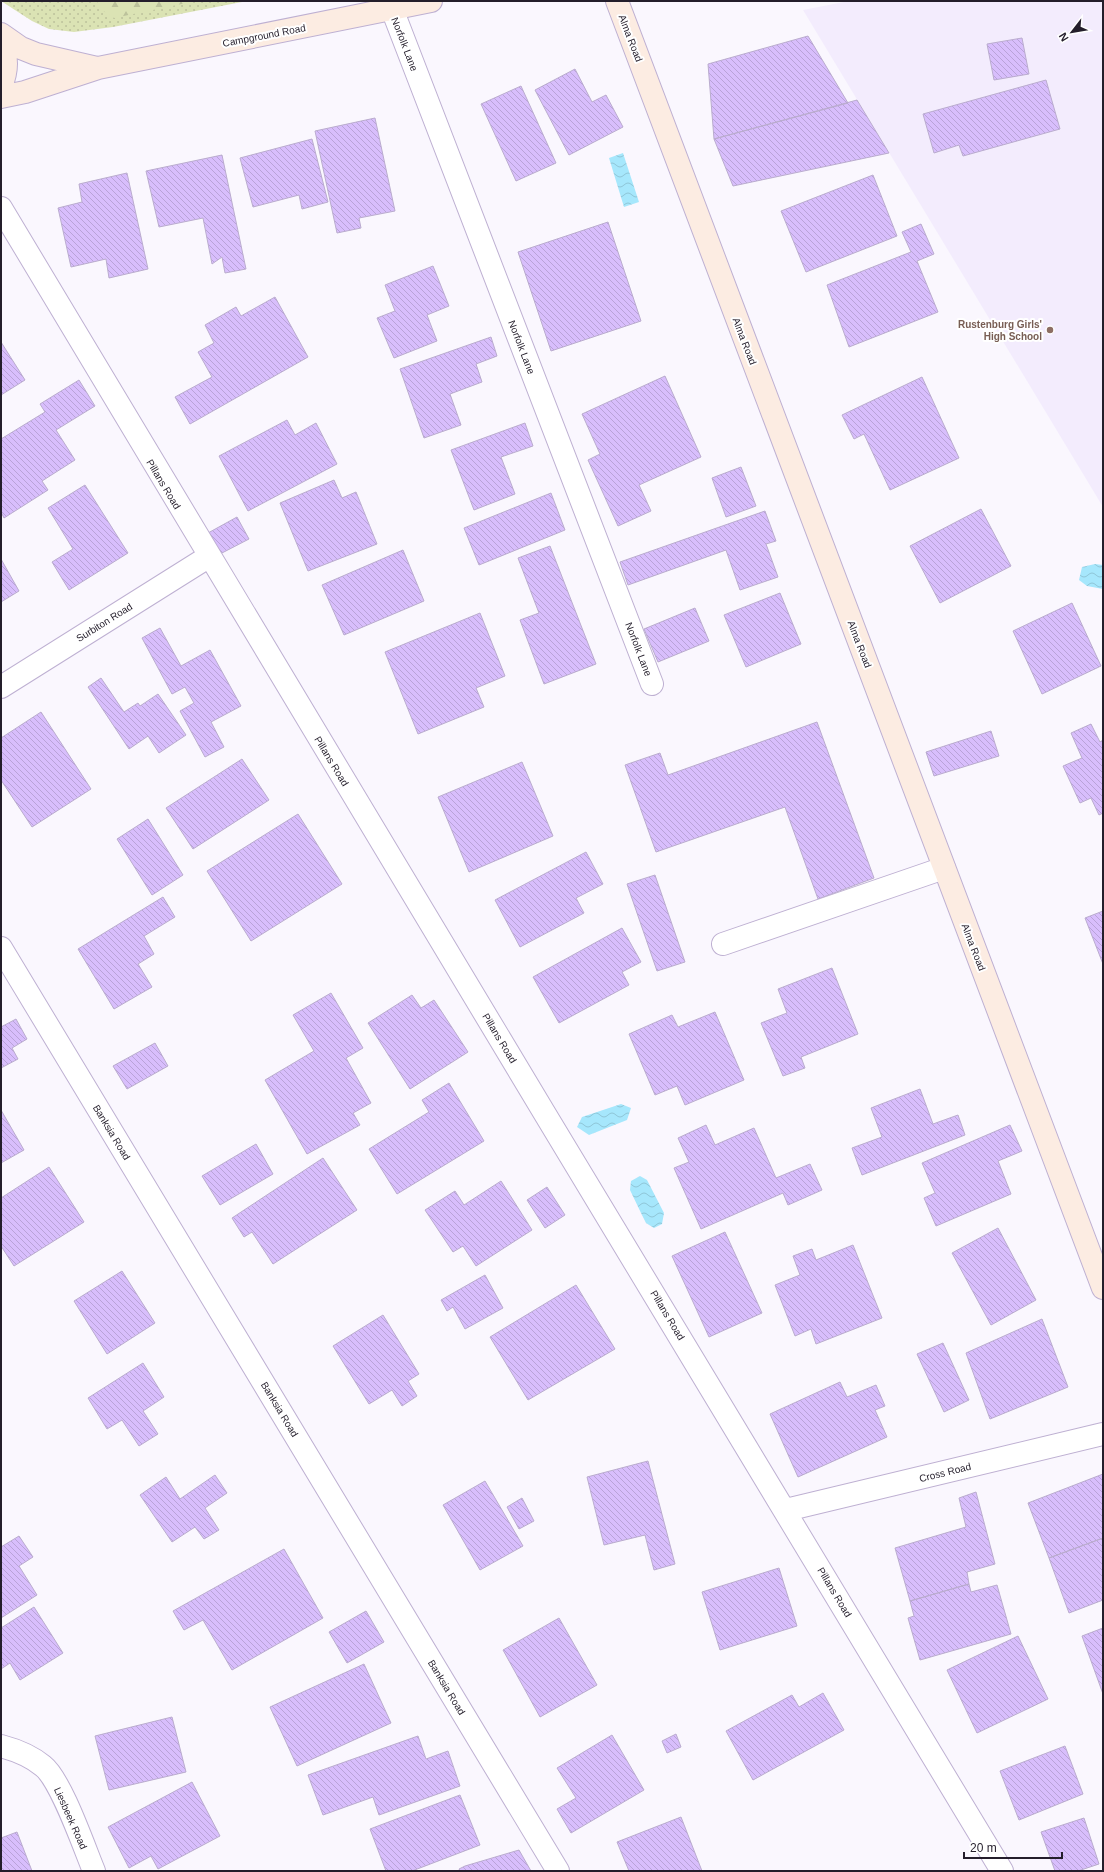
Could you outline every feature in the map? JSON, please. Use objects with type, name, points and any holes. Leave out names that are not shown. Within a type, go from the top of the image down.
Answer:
[{"type":"street","name":"Campground Road","points":[[1,97],[25,92],[98,68],[431,1]]},
{"type":"street","name":"Alma Road","points":[[617,1],[1103,1288]]},
{"type":"street","name":"Norfolk Lane","points":[[392,9],[652,684]]},
{"type":"street","name":"Campground Road","points":[[1,34],[22,48],[36,54],[98,68]]},
{"type":"street","points":[[1,43],[5,51],[7,69],[1,86]]},
{"type":"street","name":"Pillans Road","points":[[1,208],[208,557],[786,1510],[999,1870]]},
{"type":"street","name":"Surbiton Road","points":[[1,687],[208,557]]},
{"type":"street","points":[[723,944],[944,868]]},
{"type":"street","name":"Banksia Road","points":[[1,948],[558,1871]]},
{"type":"street","name":"Cross Road","points":[[786,1510],[1103,1434]]},
{"type":"street","name":"Liesbeek Road","points":[[1,1746],[22,1752],[44,1766],[57,1784],[94,1871]]},
{"type":"shaded area","name":"Rustenburg Girls' High School","points":[[849,1],[1103,1],[1103,507],[803,10]]},
{"type":"green space","points":[[1,1],[247,1],[113,27],[74,32],[49,29],[32,21]]},
{"type":"green space","points":[[97,1],[196,1],[114,18],[100,9]]},
{"type":"water","points":[[623,153],[639,202],[624,207],[609,158]]},
{"type":"water","points":[[1095,564],[1103,565],[1103,589],[1087,586],[1079,580],[1082,567]]},
{"type":"water","points":[[621,1104],[631,1108],[627,1120],[589,1135],[577,1127],[582,1117]]},
{"type":"water","points":[[640,1176],[647,1180],[664,1213],[662,1224],[654,1228],[646,1223],[630,1190],[631,1181]]},
{"type":"building","points":[[808,36],[848,103],[714,139],[708,64]]},
{"type":"building","points":[[1022,38],[1029,74],[994,80],[987,44]]},
{"type":"building","points":[[575,69],[592,102],[606,95],[623,127],[569,155],[535,90]]},
{"type":"building","points":[[1046,80],[1060,129],[963,156],[959,145],[934,153],[923,114]]},
{"type":"building","points":[[521,86],[556,163],[516,181],[481,104]]},
{"type":"building","points":[[857,100],[889,153],[733,186],[714,139]]},
{"type":"building","points":[[375,118],[395,211],[359,218],[361,228],[337,233],[315,131]]},
{"type":"building","points":[[312,139],[328,202],[302,209],[299,195],[253,207],[240,158]]},
{"type":"building","points":[[222,155],[246,269],[225,273],[222,257],[212,264],[203,218],[159,227],[146,171]]},
{"type":"building","points":[[127,173],[148,269],[109,278],[106,259],[71,267],[58,208],[82,202],[79,184]]},
{"type":"building","points":[[873,175],[897,236],[806,272],[781,211]]},
{"type":"building","points":[[608,222],[641,321],[551,351],[518,252]]},
{"type":"building","points":[[921,224],[934,254],[917,261],[938,312],[849,347],[827,285],[911,252],[902,232]]},
{"type":"building","points":[[433,266],[449,306],[427,315],[437,341],[394,358],[377,318],[395,311],[385,285]]},
{"type":"building","points":[[275,297],[308,357],[190,424],[175,397],[212,377],[198,352],[214,343],[205,325],[236,307],[241,316]]},
{"type":"building","points":[[491,337],[497,356],[476,364],[482,382],[450,394],[461,425],[424,438],[400,369]]},
{"type":"building","points":[[1,342],[25,380],[1,395]]},
{"type":"building","points":[[665,376],[701,457],[639,485],[651,511],[618,526],[588,460],[600,454],[582,414]]},
{"type":"building","points":[[922,377],[959,458],[890,490],[864,434],[854,439],[842,415]]},
{"type":"building","points":[[79,380],[95,406],[56,430],[75,460],[42,481],[48,490],[4,518],[1,512],[1,439],[45,412],[40,404]]},
{"type":"building","points":[[287,420],[295,435],[316,423],[337,464],[248,511],[219,456]]},
{"type":"building","points":[[525,423],[533,446],[501,457],[515,494],[474,510],[451,450]]},
{"type":"building","points":[[741,467],[756,506],[726,517],[712,478]]},
{"type":"building","points":[[334,480],[342,498],[356,492],[377,544],[308,571],[280,503]]},
{"type":"building","points":[[85,485],[128,553],[69,590],[52,562],[73,549],[48,508]]},
{"type":"building","points":[[551,493],[565,530],[479,565],[464,528]]},
{"type":"building","points":[[981,509],[1011,566],[940,603],[910,546]]},
{"type":"building","points":[[765,511],[776,541],[766,544],[778,577],[740,590],[726,550],[628,585],[620,562]]},
{"type":"building","points":[[237,517],[249,539],[220,554],[208,533]]},
{"type":"building","points":[[550,546],[596,664],[544,684],[520,620],[539,613],[518,558]]},
{"type":"building","points":[[403,550],[424,601],[344,635],[322,585]]},
{"type":"building","points":[[1,559],[19,591],[1,602]]},
{"type":"building","points":[[780,593],[801,644],[746,667],[724,615]]},
{"type":"building","points":[[1072,603],[1101,666],[1042,694],[1013,631]]},
{"type":"building","points":[[695,608],[709,641],[658,662],[644,629]]},
{"type":"building","points":[[480,613],[505,676],[476,688],[484,707],[418,734],[385,652]]},
{"type":"building","points":[[160,628],[181,666],[210,650],[241,706],[211,722],[224,747],[205,757],[180,711],[194,703],[185,687],[172,694],[142,638]]},
{"type":"building","points":[[101,678],[124,712],[138,703],[140,706],[158,694],[186,735],[159,753],[148,736],[129,749],[88,687]]},
{"type":"building","points":[[41,712],[91,789],[32,827],[1,780],[1,738]]},
{"type":"building","points":[[817,722],[874,878],[818,899],[785,807],[656,852],[625,765],[660,753],[668,775]]},
{"type":"building","points":[[1091,724],[1100,742],[1103,740],[1103,813],[1099,815],[1091,798],[1080,803],[1063,766],[1082,758],[1071,733]]},
{"type":"building","points":[[991,731],[999,756],[934,776],[926,752]]},
{"type":"building","points":[[242,759],[269,800],[193,849],[166,808]]},
{"type":"building","points":[[522,762],[553,836],[469,872],[438,797]]},
{"type":"building","points":[[298,814],[342,884],[251,941],[207,871]]},
{"type":"building","points":[[148,819],[183,875],[152,895],[117,839]]},
{"type":"building","points":[[586,852],[603,884],[576,898],[584,913],[520,947],[495,900]]},
{"type":"building","points":[[655,875],[685,962],[657,971],[627,884]]},
{"type":"building","points":[[163,897],[175,917],[144,936],[154,954],[138,964],[152,987],[114,1009],[78,949]]},
{"type":"building","points":[[1103,911],[1103,964],[1085,918]]},
{"type":"building","points":[[622,928],[641,962],[622,972],[629,985],[559,1023],[533,977]]},
{"type":"building","points":[[832,968],[858,1034],[801,1057],[805,1068],[783,1076],[761,1023],[787,1013],[778,989]]},
{"type":"building","points":[[331,993],[363,1048],[346,1058],[371,1103],[353,1113],[360,1125],[307,1154],[265,1080],[314,1051],[293,1015]]},
{"type":"building","points":[[412,995],[421,1008],[434,1000],[468,1052],[410,1089],[368,1023]]},
{"type":"building","points":[[715,1012],[744,1080],[685,1105],[677,1086],[655,1095],[629,1034],[672,1015],[678,1027]]},
{"type":"building","points":[[16,1019],[27,1039],[12,1048],[18,1059],[1,1068],[1,1027]]},
{"type":"building","points":[[155,1043],[168,1066],[127,1089],[113,1066]]},
{"type":"building","points":[[449,1083],[484,1141],[397,1194],[369,1149],[429,1112],[422,1100]]},
{"type":"building","points":[[920,1089],[933,1124],[958,1115],[965,1135],[862,1175],[852,1148],[882,1137],[871,1108]]},
{"type":"building","points":[[1,1110],[24,1150],[1,1163]]},
{"type":"building","points":[[706,1125],[715,1145],[754,1128],[776,1178],[810,1164],[822,1190],[788,1205],[783,1193],[701,1229],[674,1168],[689,1162],[678,1138]]},
{"type":"building","points":[[1010,1125],[1022,1151],[998,1161],[1011,1194],[936,1226],[924,1198],[935,1193],[922,1163]]},
{"type":"building","points":[[256,1144],[273,1174],[220,1205],[202,1176]]},
{"type":"building","points":[[323,1158],[357,1210],[273,1264],[252,1232],[244,1237],[232,1218]]},
{"type":"building","points":[[49,1167],[84,1222],[14,1266],[1,1246],[1,1198]]},
{"type":"building","points":[[501,1181],[532,1230],[476,1266],[463,1246],[453,1252],[425,1210],[455,1191],[464,1205]]},
{"type":"building","points":[[547,1187],[565,1215],[545,1228],[527,1200]]},
{"type":"building","points":[[998,1228],[1036,1300],[991,1325],[952,1253]]},
{"type":"building","points":[[725,1232],[762,1313],[709,1337],[672,1256]]},
{"type":"building","points":[[853,1245],[882,1318],[816,1344],[811,1329],[795,1336],[775,1285],[800,1275],[793,1256],[812,1249],[816,1260]]},
{"type":"building","points":[[122,1271],[155,1323],[107,1354],[74,1301]]},
{"type":"building","points":[[485,1275],[503,1308],[465,1329],[453,1307],[447,1311],[441,1300]]},
{"type":"building","points":[[576,1285],[615,1349],[528,1400],[490,1337]]},
{"type":"building","points":[[383,1315],[419,1374],[408,1381],[417,1396],[402,1406],[392,1390],[369,1404],[333,1346]]},
{"type":"building","points":[[1042,1319],[1068,1387],[990,1419],[966,1353]]},
{"type":"building","points":[[943,1343],[969,1400],[944,1412],[917,1354]]},
{"type":"building","points":[[143,1363],[164,1397],[143,1411],[158,1434],[139,1446],[122,1420],[107,1429],[88,1398]]},
{"type":"building","points":[[840,1382],[847,1397],[876,1385],[885,1406],[875,1410],[887,1437],[798,1477],[770,1414]]},
{"type":"building","points":[[648,1461],[675,1564],[654,1570],[645,1535],[604,1545],[587,1477]]},
{"type":"building","points":[[1103,1474],[1103,1538],[1049,1558],[1028,1503]]},
{"type":"building","points":[[215,1475],[227,1493],[205,1508],[219,1530],[204,1539],[195,1527],[172,1542],[140,1495],[166,1477],[180,1499]]},
{"type":"building","points":[[485,1481],[523,1546],[480,1570],[443,1505]]},
{"type":"building","points":[[976,1492],[995,1564],[967,1572],[969,1584],[910,1601],[895,1548],[966,1527],[959,1498]]},
{"type":"building","points":[[522,1498],[534,1521],[519,1529],[507,1507]]},
{"type":"building","points":[[19,1536],[33,1557],[19,1566],[37,1595],[1,1618],[1,1547]]},
{"type":"building","points":[[1103,1538],[1103,1600],[1069,1613],[1049,1558]]},
{"type":"building","points":[[284,1549],[323,1618],[232,1670],[203,1620],[184,1630],[173,1611]]},
{"type":"building","points":[[779,1568],[797,1626],[720,1650],[702,1592]]},
{"type":"building","points":[[969,1584],[971,1592],[997,1585],[1011,1634],[920,1660],[908,1618],[914,1616],[910,1601]]},
{"type":"building","points":[[34,1607],[63,1653],[20,1680],[10,1663],[1,1669],[1,1628]]},
{"type":"building","points":[[366,1611],[384,1642],[347,1663],[329,1632]]},
{"type":"building","points":[[559,1618],[597,1685],[540,1717],[503,1650]]},
{"type":"building","points":[[1103,1628],[1103,1694],[1082,1636]]},
{"type":"building","points":[[1018,1636],[1048,1699],[977,1733],[947,1670]]},
{"type":"building","points":[[364,1664],[391,1723],[297,1766],[270,1707]]},
{"type":"building","points":[[823,1693],[844,1730],[753,1780],[726,1731],[792,1695],[799,1707]]},
{"type":"building","points":[[172,1717],[186,1772],[109,1790],[95,1736]]},
{"type":"building","points":[[676,1734],[681,1747],[667,1753],[662,1741]]},
{"type":"building","points":[[612,1735],[644,1790],[571,1833],[557,1809],[576,1798],[557,1768]]},
{"type":"building","points":[[418,1736],[426,1759],[448,1751],[460,1786],[379,1815],[373,1797],[323,1815],[308,1775]]},
{"type":"building","points":[[1065,1746],[1083,1794],[1019,1820],[1000,1771]]},
{"type":"building","points":[[192,1782],[220,1836],[158,1869],[151,1856],[129,1868],[108,1827]]},
{"type":"building","points":[[460,1795],[480,1845],[412,1871],[386,1871],[370,1829]]},
{"type":"building","points":[[681,1817],[702,1871],[629,1871],[617,1842]]},
{"type":"building","points":[[1084,1818],[1099,1864],[1078,1871],[1055,1871],[1041,1832]]},
{"type":"building","points":[[17,1832],[32,1871],[1,1871],[1,1838]]},
{"type":"building","points":[[519,1850],[531,1871],[460,1871],[459,1869],[465,1866]]},
{"type":"place","name":"Rustenburg Girls' High School","points":[[1050,330]]}]
